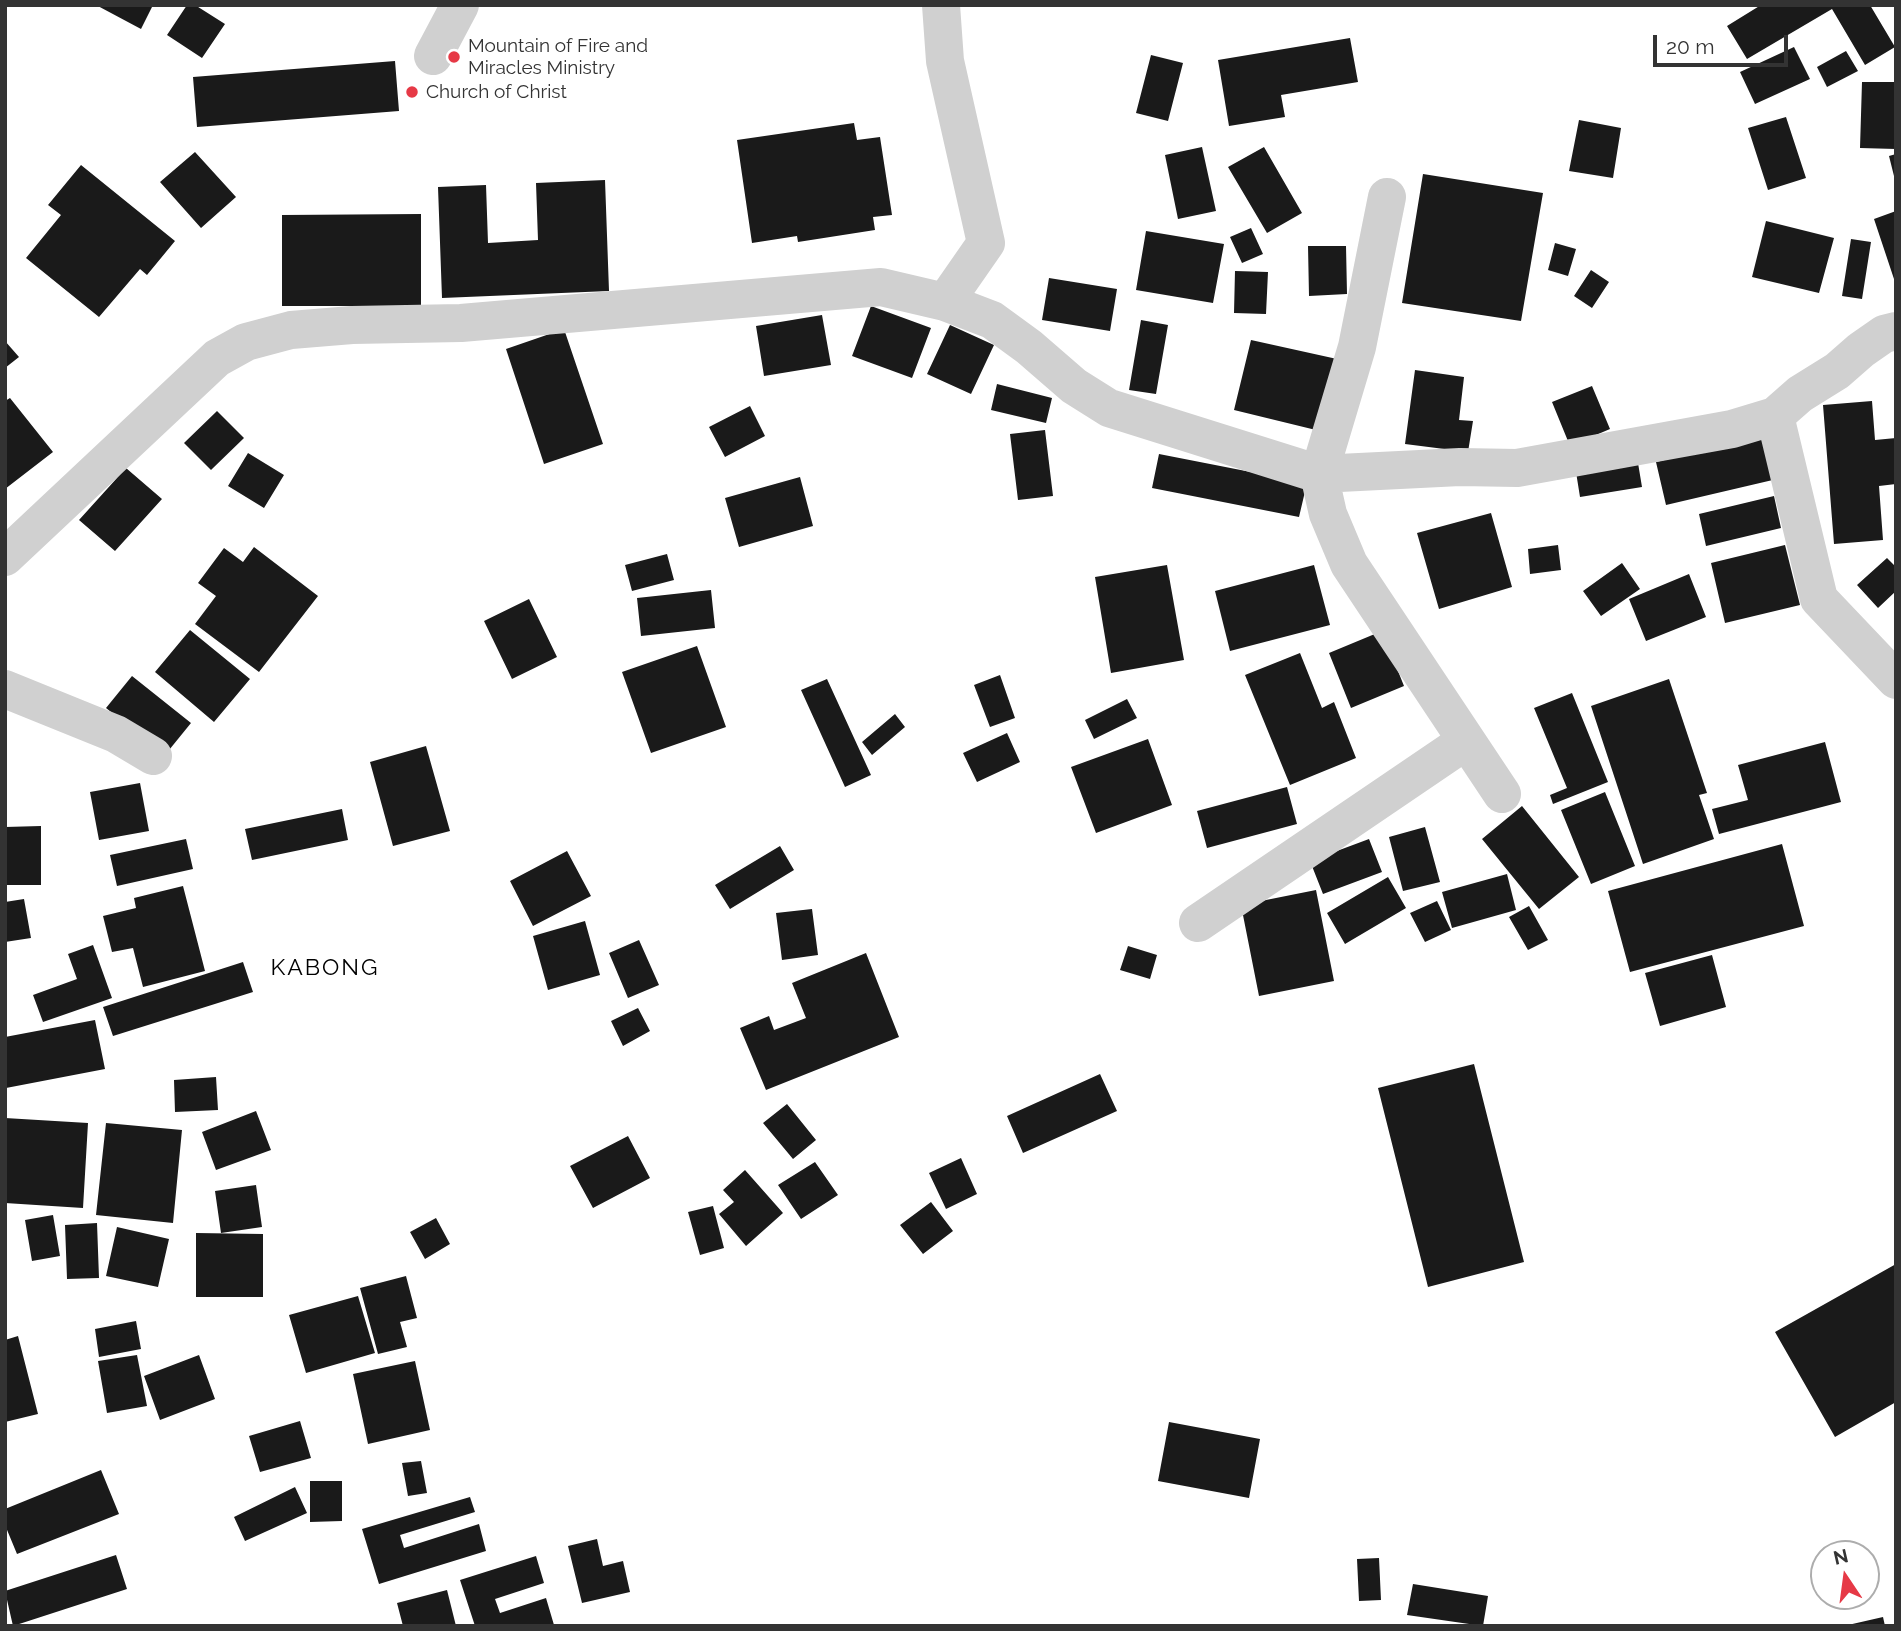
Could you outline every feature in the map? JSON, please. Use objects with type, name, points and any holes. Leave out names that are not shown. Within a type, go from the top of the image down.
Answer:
[{"type":"street","points":[[433,56],[460,5]]},
{"type":"street","points":[[941,5],[945,61],[986,243],[945,302]]},
{"type":"street","points":[[1387,197],[1357,347],[1319,474],[1328,514],[1349,564],[1502,794]]},
{"type":"street","points":[[5,557],[217,358],[246,342],[291,330],[352,325],[461,323],[881,287],[945,302],[992,320],[1029,346],[1074,386],[1109,408],[1319,474],[1460,467],[1517,468],[1732,429],[1775,416],[1800,394],[1837,371],[1861,350],[1884,334],[1896,331]]},
{"type":"street","points":[[1775,416],[1819,599],[1896,680]]},
{"type":"street","points":[[5,689],[116,734],[153,756]]},
{"type":"street","points":[[1198,923],[1466,741]]},
{"type":"building","points":[[96,5],[153,5],[141,29]]},
{"type":"building","points":[[187,5],[195,5],[225,24],[202,58],[167,35]]},
{"type":"building","points":[[1761,5],[1870,5],[1895,47],[1865,65],[1832,9],[1747,59],[1727,26]]},
{"type":"building","points":[[1350,38],[1358,82],[1281,95],[1285,117],[1229,126],[1218,60]]},
{"type":"building","points":[[1794,47],[1810,79],[1755,104],[1740,72]]},
{"type":"building","points":[[1846,51],[1858,71],[1827,87],[1817,67]]},
{"type":"building","points":[[1151,55],[1183,63],[1168,121],[1136,113]]},
{"type":"building","points":[[395,61],[399,111],[197,127],[193,77]]},
{"type":"building","points":[[1862,82],[1896,82],[1896,149],[1860,148]]},
{"type":"building","points":[[1786,117],[1806,178],[1768,190],[1748,128]]},
{"type":"building","points":[[1579,120],[1621,128],[1613,178],[1569,171]]},
{"type":"building","points":[[854,123],[857,140],[880,137],[892,215],[873,217],[875,230],[798,242],[797,236],[752,243],[737,140]]},
{"type":"building","points":[[1202,147],[1216,211],[1178,219],[1165,155]]},
{"type":"building","points":[[1264,147],[1302,213],[1267,233],[1228,167]]},
{"type":"building","points":[[195,152],[236,197],[201,228],[160,182]]},
{"type":"building","points":[[1896,154],[1896,180],[1895,180],[1889,156]]},
{"type":"building","points":[[81,165],[175,241],[147,275],[140,269],[99,317],[26,258],[61,215],[48,205]]},
{"type":"building","points":[[1423,174],[1543,193],[1521,321],[1402,303]]},
{"type":"building","points":[[605,180],[609,291],[442,298],[438,187],[486,185],[488,243],[538,240],[536,183]]},
{"type":"building","points":[[1896,211],[1896,282],[1895,282],[1874,219]]},
{"type":"building","points":[[421,214],[421,306],[282,306],[282,215]]},
{"type":"building","points":[[1766,221],[1834,238],[1819,293],[1752,277]]},
{"type":"building","points":[[1251,228],[1263,254],[1242,263],[1230,237]]},
{"type":"building","points":[[1146,231],[1224,244],[1213,303],[1136,290]]},
{"type":"building","points":[[1851,239],[1871,242],[1862,299],[1842,296]]},
{"type":"building","points":[[1555,243],[1576,249],[1568,276],[1548,270]]},
{"type":"building","points":[[1308,246],[1346,246],[1347,294],[1309,296]]},
{"type":"building","points":[[1591,270],[1609,282],[1592,308],[1574,296]]},
{"type":"building","points":[[1235,271],[1268,272],[1266,314],[1234,313]]},
{"type":"building","points":[[1049,278],[1117,289],[1110,331],[1042,320]]},
{"type":"building","points":[[871,306],[931,328],[912,378],[852,356]]},
{"type":"building","points":[[822,315],[831,365],[764,376],[756,326]]},
{"type":"building","points":[[1141,320],[1168,325],[1156,394],[1129,390]]},
{"type":"building","points":[[950,325],[994,345],[971,394],[927,374]]},
{"type":"building","points":[[564,329],[603,444],[544,464],[506,349]]},
{"type":"building","points":[[1251,340],[1337,359],[1320,431],[1234,410]]},
{"type":"building","points":[[5,341],[19,357],[5,368]]},
{"type":"building","points":[[1415,370],[1464,377],[1459,420],[1473,421],[1468,452],[1405,444]]},
{"type":"building","points":[[997,384],[1052,398],[1046,423],[991,410]]},
{"type":"building","points":[[1592,386],[1610,429],[1570,446],[1552,402]]},
{"type":"building","points":[[10,398],[53,452],[5,489],[5,401]]},
{"type":"building","points":[[1872,401],[1875,440],[1896,438],[1896,484],[1879,486],[1883,540],[1834,544],[1823,405]]},
{"type":"building","points":[[750,406],[765,436],[725,457],[709,427]]},
{"type":"building","points":[[217,411],[244,438],[211,470],[184,443]]},
{"type":"building","points":[[1045,430],[1053,496],[1018,500],[1010,434]]},
{"type":"building","points":[[1767,436],[1777,479],[1666,505],[1656,462]]},
{"type":"building","points":[[248,453],[284,475],[264,508],[228,486]]},
{"type":"building","points":[[1159,454],[1307,483],[1299,517],[1152,488]]},
{"type":"building","points":[[1638,463],[1642,487],[1580,497],[1576,472]]},
{"type":"building","points":[[126,468],[162,499],[115,551],[79,520]]},
{"type":"building","points":[[800,477],[813,526],[739,547],[725,498]]},
{"type":"building","points":[[1774,496],[1781,528],[1706,546],[1699,514]]},
{"type":"building","points":[[1491,513],[1512,587],[1439,609],[1417,533]]},
{"type":"building","points":[[1558,545],[1561,570],[1530,574],[1528,549]]},
{"type":"building","points":[[1785,545],[1800,605],[1725,623],[1711,563]]},
{"type":"building","points":[[254,547],[318,596],[259,672],[195,624],[216,596],[198,583],[224,548],[243,562]]},
{"type":"building","points":[[667,554],[674,580],[632,591],[625,565]]},
{"type":"building","points":[[1887,558],[1896,567],[1896,591],[1878,608],[1857,585]]},
{"type":"building","points":[[1622,563],[1640,589],[1601,616],[1583,591]]},
{"type":"building","points":[[1167,565],[1184,660],[1111,673],[1095,577]]},
{"type":"building","points":[[1314,565],[1330,625],[1230,651],[1215,591]]},
{"type":"building","points":[[1689,574],[1706,617],[1646,641],[1629,599]]},
{"type":"building","points":[[711,590],[715,628],[641,636],[637,598]]},
{"type":"building","points":[[529,599],[557,657],[512,679],[484,621]]},
{"type":"building","points":[[190,630],[250,679],[214,722],[155,672]]},
{"type":"building","points":[[1382,631],[1404,686],[1351,708],[1329,653]]},
{"type":"building","points":[[697,646],[726,727],[651,753],[622,672]]},
{"type":"building","points":[[1300,653],[1322,708],[1334,702],[1356,758],[1290,785],[1245,675]]},
{"type":"building","points":[[1000,675],[1015,718],[990,727],[974,685]]},
{"type":"building","points":[[132,676],[191,723],[165,755],[106,708]]},
{"type":"building","points":[[827,679],[871,775],[845,787],[801,690]]},
{"type":"building","points":[[1669,679],[1707,793],[1699,795],[1714,839],[1643,864],[1591,706]]},
{"type":"building","points":[[1572,693],[1608,782],[1553,804],[1550,795],[1567,788],[1534,708]]},
{"type":"building","points":[[1127,699],[1137,718],[1094,739],[1085,720]]},
{"type":"building","points":[[895,714],[905,727],[872,755],[862,742]]},
{"type":"building","points":[[1007,733],[1020,762],[977,782],[963,753]]},
{"type":"building","points":[[1148,739],[1172,805],[1096,833],[1071,767]]},
{"type":"building","points":[[1825,742],[1841,802],[1719,834],[1712,809],[1748,800],[1738,765]]},
{"type":"building","points":[[426,746],[450,831],[393,846],[370,762]]},
{"type":"building","points":[[140,783],[149,831],[99,840],[90,792]]},
{"type":"building","points":[[1287,787],[1297,824],[1207,848],[1197,811]]},
{"type":"building","points":[[1605,792],[1635,866],[1591,884],[1561,810]]},
{"type":"building","points":[[1522,806],[1579,877],[1539,909],[1482,839]]},
{"type":"building","points":[[342,809],[348,840],[252,860],[245,829]]},
{"type":"building","points":[[41,826],[41,885],[5,885],[5,827]]},
{"type":"building","points":[[1425,827],[1440,882],[1403,891],[1389,837]]},
{"type":"building","points":[[186,839],[193,869],[117,886],[110,855]]},
{"type":"building","points":[[1369,839],[1382,872],[1323,894],[1310,861]]},
{"type":"building","points":[[1782,844],[1804,926],[1630,972],[1608,891]]},
{"type":"building","points":[[780,846],[794,870],[730,909],[715,885]]},
{"type":"building","points":[[567,851],[591,896],[533,926],[510,881]]},
{"type":"building","points":[[1507,874],[1516,910],[1452,928],[1442,892]]},
{"type":"building","points":[[1388,877],[1406,908],[1345,944],[1327,913]]},
{"type":"building","points":[[183,886],[205,971],[143,987],[133,948],[112,952],[103,916],[136,908],[134,898]]},
{"type":"building","points":[[1316,890],[1334,981],[1259,996],[1241,905]]},
{"type":"building","points":[[24,899],[31,938],[5,942],[5,902]]},
{"type":"building","points":[[1437,901],[1451,930],[1425,942],[1410,913]]},
{"type":"building","points":[[1529,906],[1548,940],[1528,950],[1509,917]]},
{"type":"building","points":[[812,909],[818,955],[782,960],[776,913]]},
{"type":"building","points":[[585,921],[600,975],[548,990],[533,936]]},
{"type":"building","points":[[639,940],[659,985],[628,998],[609,953]]},
{"type":"building","points":[[93,945],[112,998],[43,1022],[33,995],[77,979],[68,954]]},
{"type":"building","points":[[1128,946],[1157,955],[1150,979],[1120,970]]},
{"type":"building","points":[[866,953],[899,1037],[766,1090],[740,1028],[769,1016],[774,1030],[806,1018],[792,983]]},
{"type":"building","points":[[1712,955],[1726,1007],[1660,1026],[1645,973]]},
{"type":"building","points":[[243,962],[253,992],[113,1036],[103,1007]]},
{"type":"building","points":[[638,1008],[650,1031],[623,1046],[611,1021]]},
{"type":"building","points":[[95,1020],[105,1069],[6,1088],[5,1037]]},
{"type":"building","points":[[1474,1064],[1524,1262],[1428,1287],[1378,1088]]},
{"type":"building","points":[[1100,1074],[1117,1111],[1023,1153],[1007,1116]]},
{"type":"building","points":[[216,1077],[218,1110],[175,1112],[174,1080]]},
{"type":"building","points":[[787,1104],[816,1140],[793,1159],[763,1123]]},
{"type":"building","points":[[256,1111],[271,1150],[216,1170],[202,1132]]},
{"type":"building","points":[[5,1118],[88,1123],[83,1208],[5,1203]]},
{"type":"building","points":[[106,1123],[182,1130],[173,1223],[96,1215]]},
{"type":"building","points":[[628,1136],[650,1178],[593,1208],[570,1166]]},
{"type":"building","points":[[961,1158],[977,1194],[946,1209],[929,1173]]},
{"type":"building","points":[[815,1162],[838,1195],[801,1219],[778,1185]]},
{"type":"building","points":[[745,1170],[783,1213],[746,1246],[719,1214],[734,1202],[723,1190]]},
{"type":"building","points":[[256,1185],[262,1227],[221,1233],[215,1191]]},
{"type":"building","points":[[931,1202],[953,1231],[923,1254],[900,1225]]},
{"type":"building","points":[[713,1206],[724,1248],[700,1255],[688,1212]]},
{"type":"building","points":[[53,1215],[60,1256],[32,1261],[25,1220]]},
{"type":"building","points":[[436,1218],[450,1244],[425,1259],[410,1232]]},
{"type":"building","points":[[97,1223],[99,1278],[67,1279],[65,1225]]},
{"type":"building","points":[[117,1227],[169,1239],[158,1287],[106,1276]]},
{"type":"building","points":[[196,1233],[263,1234],[263,1297],[196,1297]]},
{"type":"building","points":[[1896,1264],[1896,1402],[1835,1437],[1775,1332]]},
{"type":"building","points":[[406,1276],[417,1318],[400,1322],[407,1347],[378,1354],[360,1288]]},
{"type":"building","points":[[358,1296],[375,1353],[306,1373],[289,1315]]},
{"type":"building","points":[[136,1321],[141,1349],[99,1357],[95,1329]]},
{"type":"building","points":[[18,1336],[38,1414],[5,1422],[5,1340]]},
{"type":"building","points":[[137,1355],[147,1406],[107,1413],[98,1361]]},
{"type":"building","points":[[199,1355],[215,1399],[160,1420],[144,1376]]},
{"type":"building","points":[[415,1361],[430,1430],[368,1444],[353,1374]]},
{"type":"building","points":[[300,1421],[311,1458],[260,1472],[249,1436]]},
{"type":"building","points":[[1169,1422],[1260,1439],[1249,1498],[1158,1481]]},
{"type":"building","points":[[421,1461],[427,1493],[408,1496],[402,1463]]},
{"type":"building","points":[[101,1470],[119,1514],[17,1554],[5,1525],[5,1509]]},
{"type":"building","points":[[310,1481],[342,1481],[342,1521],[310,1522]]},
{"type":"building","points":[[295,1487],[307,1513],[245,1541],[234,1517]]},
{"type":"building","points":[[470,1497],[475,1512],[400,1535],[404,1548],[479,1524],[486,1551],[379,1584],[362,1529]]},
{"type":"building","points":[[597,1539],[603,1566],[623,1561],[630,1592],[582,1603],[568,1546]]},
{"type":"building","points":[[116,1555],[127,1589],[13,1626],[5,1591]]},
{"type":"building","points":[[536,1556],[544,1583],[495,1599],[500,1613],[546,1598],[554,1625],[475,1626],[460,1580]]},
{"type":"building","points":[[1379,1558],[1381,1600],[1359,1601],[1357,1559]]},
{"type":"building","points":[[1413,1584],[1488,1596],[1483,1626],[1407,1615]]},
{"type":"building","points":[[447,1590],[456,1626],[403,1626],[397,1603]]},
{"type":"building","points":[[1883,1617],[1885,1626],[1848,1626],[1848,1625]]},
{"type":"place","name":"Mountain of Fire and Miracles Ministry","points":[[454,57]]},
{"type":"place","name":"Church of Christ","points":[[412,92]]},
{"type":"district","name":"KABONG","points":[[325,968]]}]
